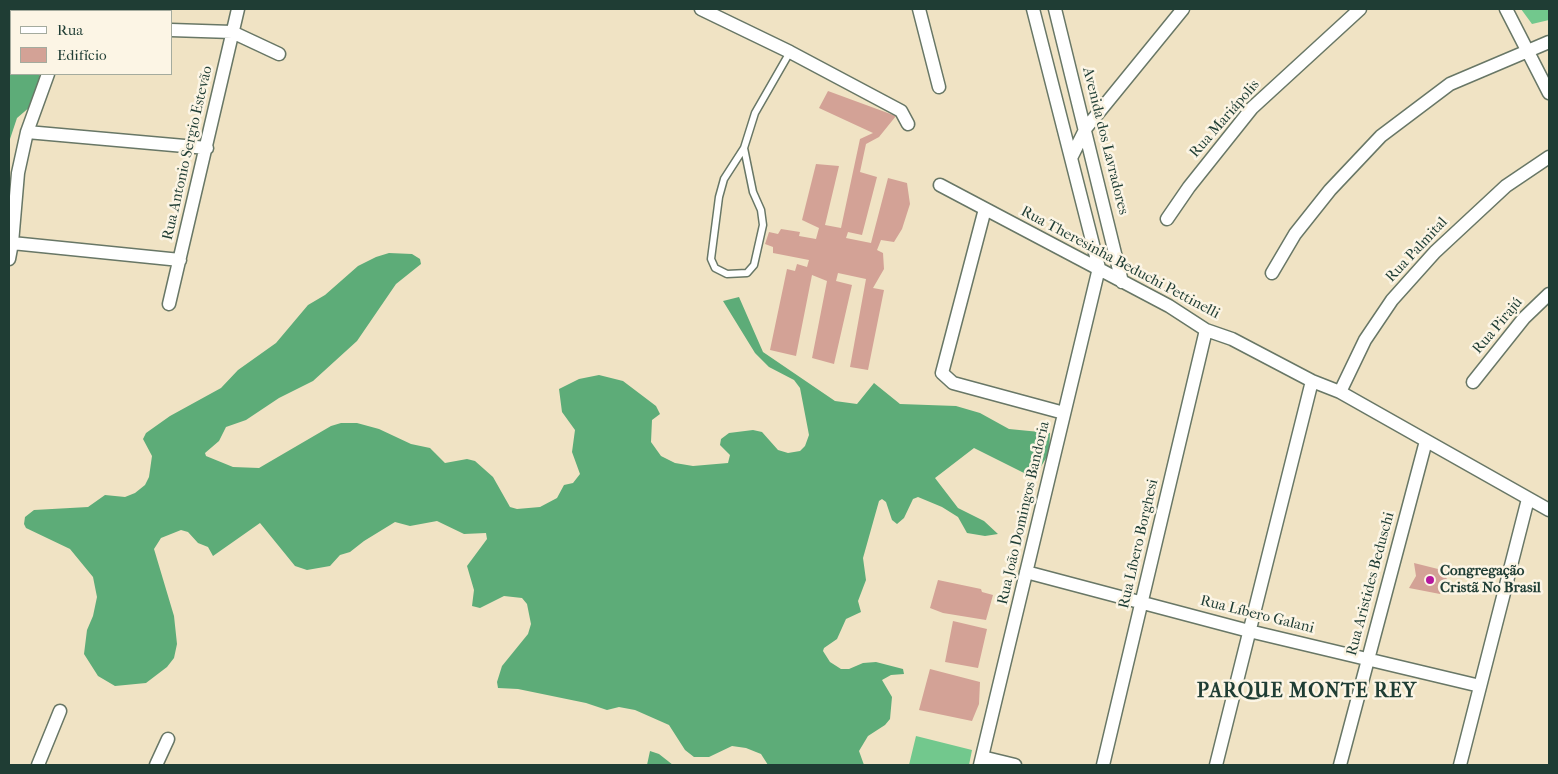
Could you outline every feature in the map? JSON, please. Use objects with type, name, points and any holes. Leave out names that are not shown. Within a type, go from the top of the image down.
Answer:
[{"type":"street","name":"Rua Antonio Sergio Estevão","points":[[169,304],[238,9]]},
{"type":"street","points":[[701,9],[790,52],[901,111],[908,124]]},
{"type":"street","points":[[919,9],[938,87]]},
{"type":"street","name":"Avenida dos Lavradores","points":[[1055,9],[1086,128],[1122,282]]},
{"type":"street","points":[[1071,158],[1086,128],[1183,9]]},
{"type":"street","name":"Rua Mariápolis","points":[[1167,219],[1188,187],[1252,108],[1360,9]]},
{"type":"street","points":[[1506,9],[1549,93]]},
{"type":"street","points":[[1037,11],[1099,268]]},
{"type":"street","points":[[172,30],[232,32],[279,54]]},
{"type":"street","points":[[1272,273],[1295,234],[1330,190],[1381,136],[1450,84],[1549,42]]},
{"type":"street","points":[[9,259],[18,173],[27,132],[48,75]]},
{"type":"street","points":[[27,132],[206,148]]},
{"type":"street","name":"Rua Palmital","points":[[1340,392],[1347,374],[1370,332],[1392,300],[1435,252],[1506,186],[1549,157]]},
{"type":"street","name":"Rua Theresinha Beduchi Pettinelli","points":[[940,185],[1169,306],[1206,330],[1232,339],[1312,381],[1340,392],[1549,510]]},
{"type":"street","points":[[985,209],[942,373],[952,383],[1064,413]]},
{"type":"street","points":[[12,243],[180,260]]},
{"type":"street","name":"Rua João Domingos Bandoria","points":[[981,761],[1099,268]]},
{"type":"street","name":"Rua Pirajú","points":[[1473,382],[1524,318],[1549,294]]},
{"type":"street","name":"Rua Líbero Borghesi","points":[[1103,765],[1206,330]]},
{"type":"street","points":[[1216,765],[1312,381]]},
{"type":"street","name":"Rua Aristides Beduschi","points":[[1340,765],[1426,441]]},
{"type":"street","points":[[1460,765],[1528,499]]},
{"type":"street","name":"Rua Líbero Galani","points":[[1026,572],[1249,630],[1480,686]]},
{"type":"street","points":[[38,765],[60,711]]},
{"type":"street","points":[[156,765],[168,739]]},
{"type":"street","points":[[981,761],[1015,765]]},
{"type":"lane","points":[[744,148],[752,192],[761,210],[763,225],[754,265],[747,273],[727,274],[715,268],[711,259],[719,196],[724,179],[744,148],[755,113],[790,52]]},
{"type":"green space","points":[[9,9],[48,9],[10,10],[10,75],[39,75],[42,81],[31,106],[17,118],[9,142]]},
{"type":"green space","points":[[1521,9],[1549,9],[1549,20],[1532,24]]},
{"type":"green space","points":[[389,253],[412,254],[420,259],[421,264],[396,284],[357,341],[313,381],[279,398],[246,420],[226,427],[219,441],[205,453],[206,456],[233,467],[259,468],[331,426],[341,423],[357,423],[379,429],[411,444],[430,448],[445,463],[467,459],[475,461],[493,477],[510,507],[517,509],[540,507],[557,498],[564,485],[573,483],[580,474],[572,452],[575,430],[562,412],[559,389],[579,379],[599,375],[623,381],[656,406],[660,414],[652,420],[651,442],[661,456],[675,463],[693,466],[728,463],[730,455],[720,445],[721,439],[729,433],[753,430],[762,432],[778,450],[788,453],[800,451],[805,446],[809,435],[800,388],[794,380],[769,367],[755,353],[723,301],[739,297],[763,352],[835,401],[857,404],[874,383],[900,404],[956,406],[980,413],[1009,429],[1050,433],[1049,453],[1039,470],[1032,477],[974,448],[935,478],[958,508],[984,521],[998,534],[985,536],[967,533],[958,517],[942,507],[918,497],[913,499],[904,518],[897,524],[892,520],[886,502],[882,499],[879,501],[863,558],[866,580],[858,601],[861,612],[846,619],[837,639],[824,648],[823,651],[830,662],[841,669],[849,669],[863,663],[876,662],[903,669],[904,674],[891,675],[882,680],[892,697],[890,719],[885,725],[868,736],[859,751],[864,765],[768,765],[761,754],[746,748],[732,746],[709,757],[694,757],[685,750],[669,725],[635,710],[619,707],[607,710],[586,703],[518,689],[498,688],[497,682],[502,666],[528,634],[531,624],[527,604],[522,598],[504,596],[480,608],[472,606],[474,590],[467,566],[487,539],[486,533],[464,534],[437,521],[410,526],[395,522],[350,552],[340,555],[330,566],[307,570],[295,566],[260,523],[213,556],[208,547],[198,543],[188,532],[181,530],[161,538],[154,549],[174,616],[177,644],[174,658],[167,667],[146,683],[115,686],[98,676],[84,654],[87,630],[93,616],[97,597],[93,577],[70,549],[26,528],[24,524],[25,517],[34,510],[88,507],[105,495],[125,497],[135,493],[145,485],[149,477],[152,456],[143,439],[146,433],[170,416],[221,388],[238,370],[276,343],[308,305],[325,295],[358,266]]},
{"type":"green space","points":[[916,736],[972,750],[969,765],[909,765]]},
{"type":"green space","points":[[650,751],[659,754],[673,765],[647,765]]},
{"type":"building","points":[[828,91],[896,116],[879,137],[866,144],[860,172],[877,177],[862,235],[848,232],[846,238],[871,243],[888,178],[907,183],[910,204],[902,229],[894,242],[881,240],[877,250],[883,253],[884,269],[873,288],[884,290],[868,370],[850,367],[866,279],[838,273],[836,281],[852,285],[834,364],[812,358],[827,281],[812,275],[796,356],[770,350],[787,269],[795,271],[797,264],[807,267],[809,260],[773,253],[773,247],[765,244],[769,232],[778,234],[781,229],[800,232],[799,236],[816,239],[819,228],[802,220],[816,164],[839,166],[825,225],[841,228],[860,139],[873,133],[819,108]]},
{"type":"building","name":"Congregação Cristã No Brasil","points":[[1414,563],[1446,571],[1447,583],[1440,594],[1409,588],[1416,576]]},
{"type":"building","points":[[938,580],[981,589],[982,592],[993,595],[986,620],[943,613],[930,608]]},
{"type":"building","points":[[953,621],[987,629],[978,668],[945,662]]},
{"type":"building","points":[[930,669],[980,682],[979,704],[972,721],[919,710]]},
{"type":"place","name":"Congregação Cristã No Brasil","points":[[1430,580]]},
{"type":"district","name":"PARQUE MONTE REY","points":[[1307,692]]}]
